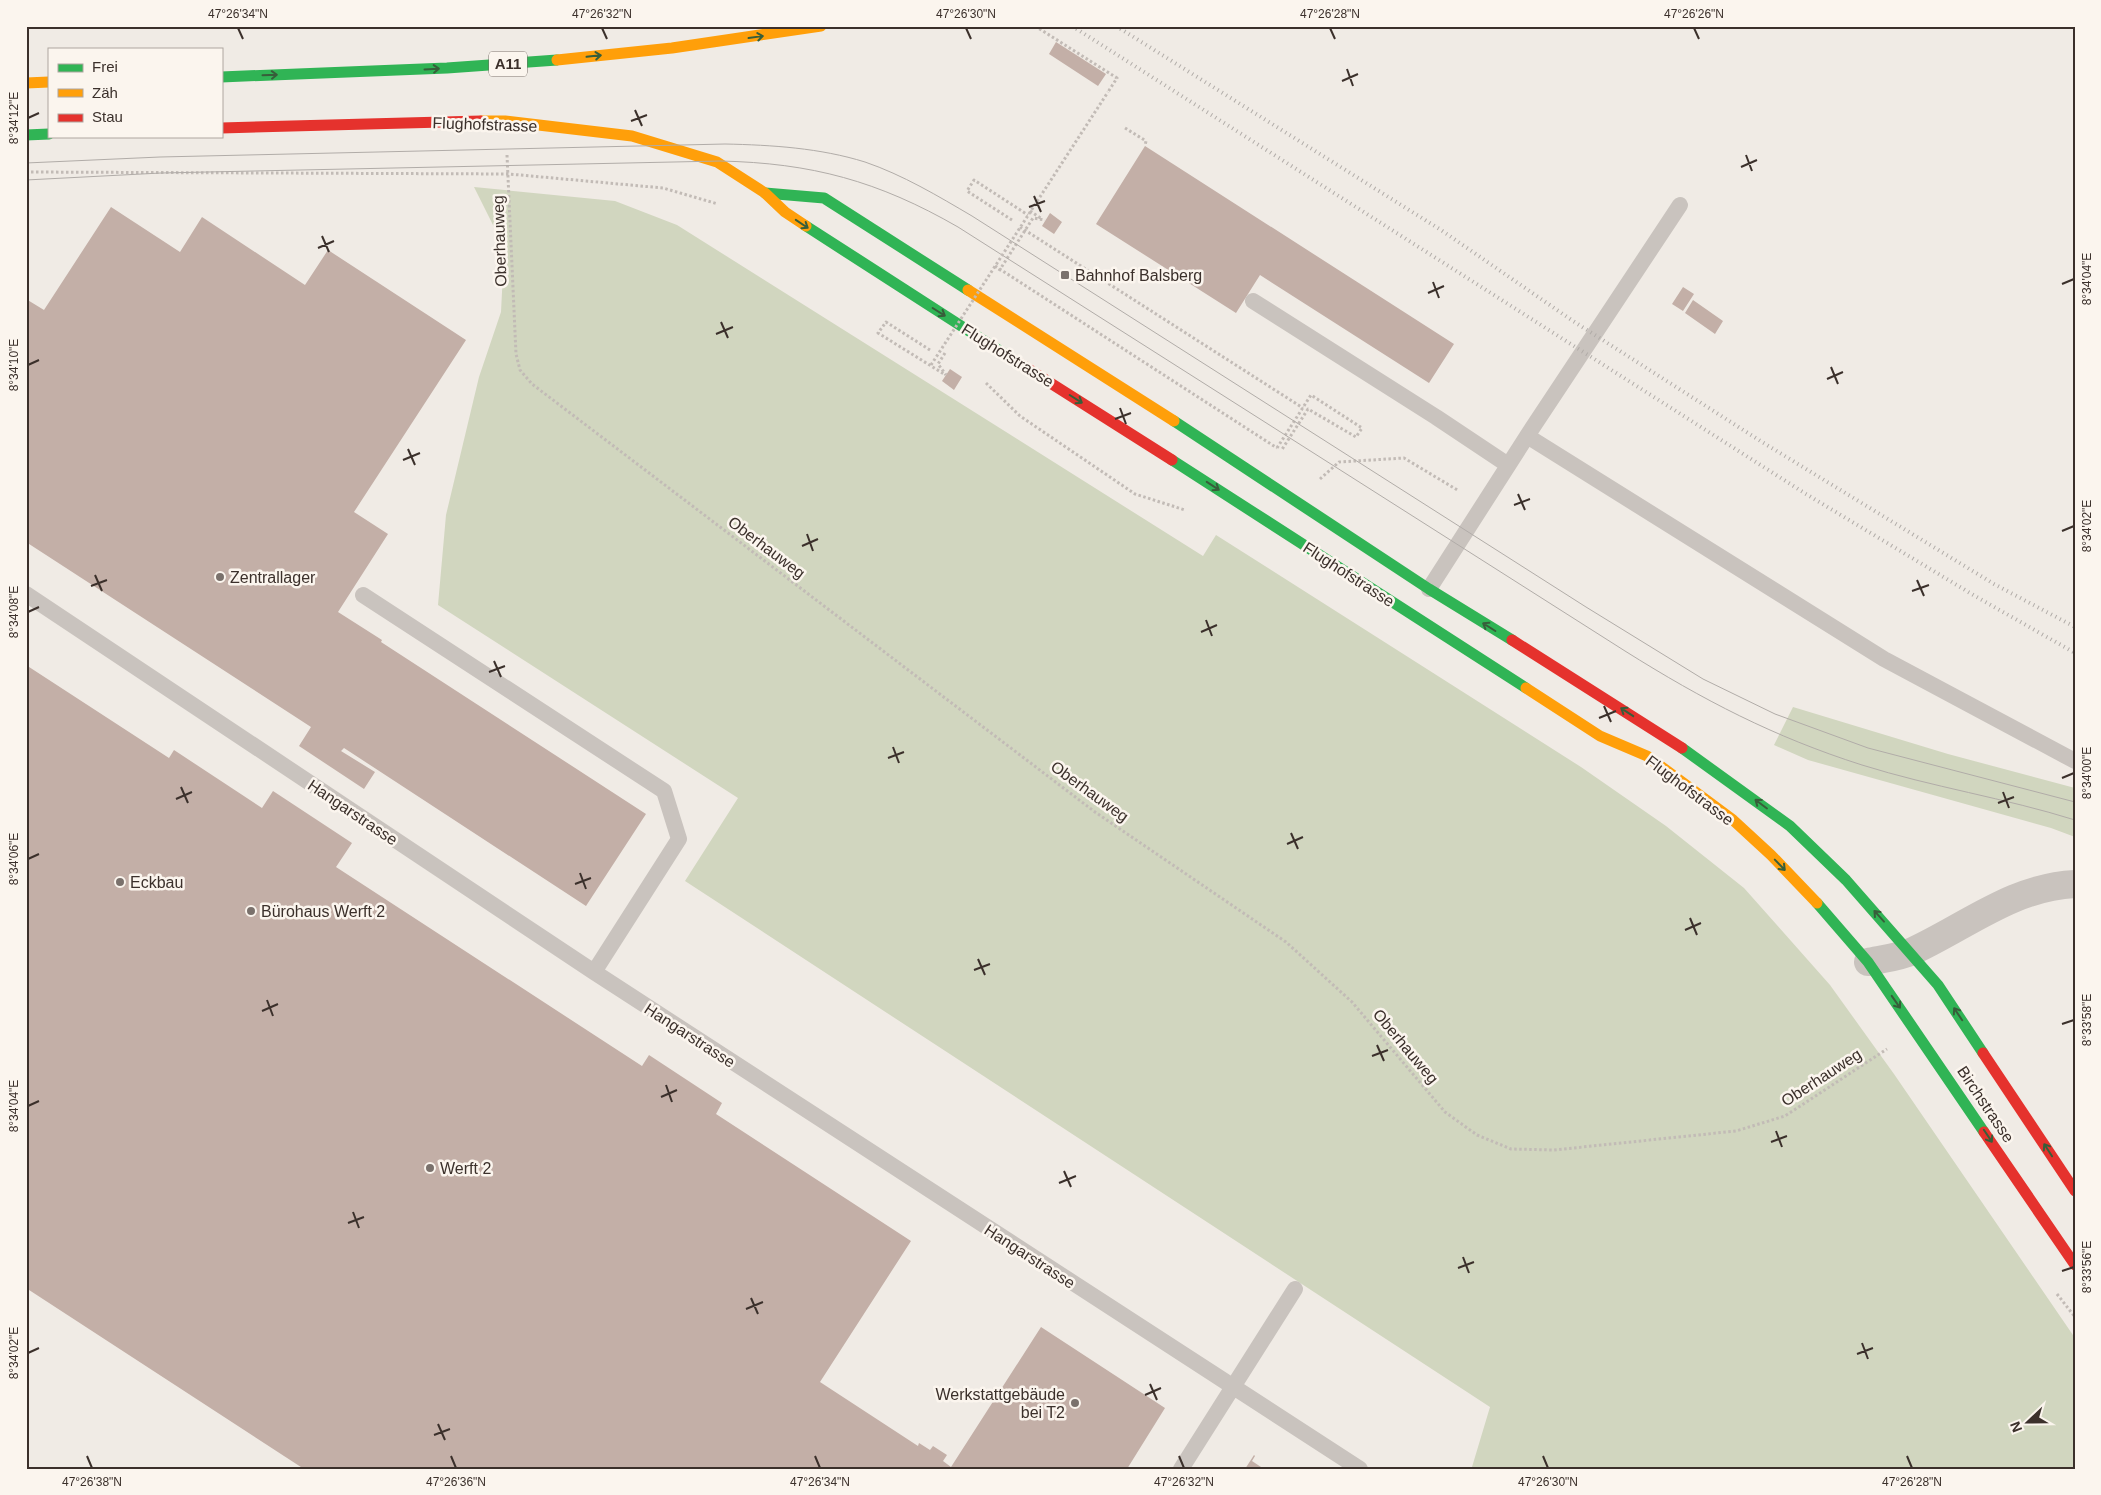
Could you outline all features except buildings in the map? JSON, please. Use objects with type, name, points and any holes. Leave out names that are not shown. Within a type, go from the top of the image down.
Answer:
[{"type":"main road","name":"A11","points":[[222,77],[494,66],[697,45],[822,26]]},
{"type":"main road","points":[[26,83],[48,82]]},
{"type":"main road","name":"Flughofstrasse","points":[[222,128],[505,121],[632,136],[717,162],[765,193],[785,212],[835,246],[1133,435],[1592,731],[1647,756],[1733,820],[1822,908],[1868,962]]},
{"type":"main road","points":[[26,135],[48,134]]},
{"type":"main road","name":"Flughofstrasse","points":[[765,193],[824,198],[1236,461],[1429,589],[1704,762],[1790,826],[1839,874],[1911,952]]},
{"type":"main road","name":"Birchstrasse","points":[[1911,952],[1952,1005],[2075,1191]]},
{"type":"main road","name":"Birchstrasse","points":[[1868,962],[2075,1266]]},
{"type":"street","points":[[1868,962],[1911,952],[1995,906],[2017,897],[2053,885],[2075,884]]},
{"type":"lane","points":[[1429,589],[1527,436],[1680,205]]},
{"type":"lane","points":[[1252,301],[1436,417],[1508,466]]},
{"type":"lane","points":[[1527,436],[1884,659],[2075,761]]},
{"type":"lane","name":"Hangarstrasse","points":[[26,594],[594,972],[1360,1469]]},
{"type":"lane","points":[[363,595],[664,791],[679,839],[594,972]]},
{"type":"lane","points":[[1180,1469],[1295,1289]]},
{"type":"path","points":[[931,366],[1117,78],[1035,26]]},
{"type":"path","name":"Oberhauweg","points":[[505,121],[516,354],[520,370],[532,384],[1095,812],[1286,942],[1352,1002],[1445,1112],[1477,1136],[1511,1149],[1554,1150],[1736,1130],[1785,1116],[1890,1047]]},
{"type":"path","points":[[1125,128],[1146,141],[1145,146]]},
{"type":"path","points":[[26,172],[509,174],[663,188],[726,207]]},
{"type":"path","points":[[1012,220],[967,192],[974,180],[1029,213],[1045,220]]},
{"type":"path","points":[[1020,227],[1303,408]]},
{"type":"path","points":[[995,266],[1277,448],[1311,395],[1362,428],[1356,437],[1308,410],[1277,457]]},
{"type":"path","points":[[930,350],[886,322],[878,333],[946,375]]},
{"type":"path","points":[[937,342],[948,349]]},
{"type":"path","points":[[980,376],[1020,416],[1135,494],[1193,513]]},
{"type":"path","points":[[1319,480],[1339,462],[1404,458],[1483,505]]},
{"type":"path","points":[[2054,1288],[2075,1318]]},
{"type":"green space","points":[[474,187],[615,201],[677,225],[1203,556],[1216,535],[1581,767],[1666,826],[1744,888],[1830,985],[1894,1074],[2075,1338],[2075,1469],[1474,1469],[1472,1467],[1490,1407],[685,881],[738,798],[438,605],[446,515],[479,377],[501,312],[503,272],[498,235]]},
{"type":"green space","points":[[1793,707],[1948,754],[2075,788],[2075,837],[2051,828],[1808,760],[1774,745]]},
{"type":"tram line","points":[[26,163],[160,157],[725,144],[796,148],[831,153],[865,162],[907,180],[972,216],[1586,607],[1703,679],[1775,714],[1868,748],[2075,802]]},
{"type":"tram line","points":[[26,180],[161,173],[720,161],[785,166],[815,171],[872,186],[929,211],[958,227],[1625,651],[1711,701],[1769,730],[1862,765],[2075,820]]},
{"type":"railway","points":[[1072,26],[1806,494],[1975,596],[2075,653]]},
{"type":"railway","points":[[1116,26],[1441,230],[1573,321],[1762,442],[1994,584],[2075,627]]},
{"type":"traffic: fast","points":[[222,77],[447,68],[557,60]]},
{"type":"traffic: fast","points":[[26,135],[48,134]]},
{"type":"traffic: fast","points":[[765,193],[824,198],[968,290]]},
{"type":"traffic: fast","points":[[806,226],[1014,360]]},
{"type":"traffic: fast","points":[[1174,421],[1429,589],[1512,640]]},
{"type":"traffic: fast","points":[[1172,460],[1526,688]]},
{"type":"traffic: fast","points":[[1682,748],[1790,826],[1846,880],[1938,985],[1983,1053]]},
{"type":"traffic: fast","points":[[1817,903],[1868,962],[1984,1132]]},
{"type":"traffic: slow","points":[[557,60],[672,48],[821,26]]},
{"type":"traffic: slow","points":[[26,83],[48,82]]},
{"type":"traffic: slow","points":[[481,121],[505,121],[632,136],[717,162],[765,193],[785,212],[806,226]]},
{"type":"traffic: slow","points":[[968,290],[1174,421]]},
{"type":"traffic: slow","points":[[1526,688],[1600,736],[1647,756],[1733,820],[1771,855],[1817,903]]},
{"type":"traffic: jam","points":[[222,128],[481,121]]},
{"type":"traffic: jam","points":[[1014,360],[1172,460]]},
{"type":"traffic: jam","points":[[1512,640],[1682,748]]},
{"type":"traffic: jam","points":[[1983,1053],[2075,1191]]},
{"type":"traffic: jam","points":[[1984,1132],[2075,1265]]},
{"type":"place","name":"Bahnhof Balsberg","points":[[1065,275]]},
{"type":"place","name":"Zentrallager","points":[[220,577]]},
{"type":"place","name":"Eckbau","points":[[120,882]]},
{"type":"place","name":"Bürohaus Werft 2","points":[[251,911]]},
{"type":"place","name":"Werft 2","points":[[430,1168]]},
{"type":"place","name":"Werkstattgebäude bei T2","points":[[1075,1403]]}]
